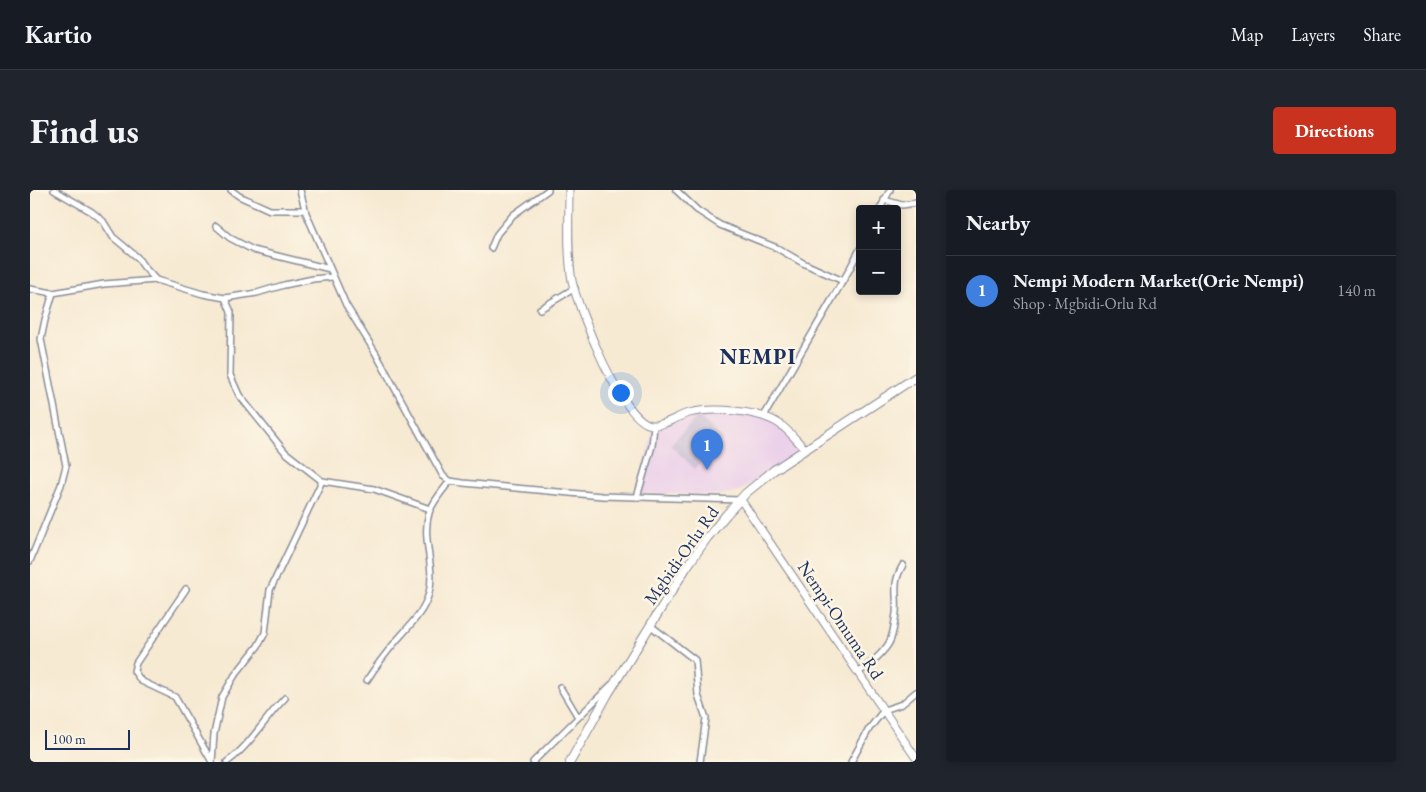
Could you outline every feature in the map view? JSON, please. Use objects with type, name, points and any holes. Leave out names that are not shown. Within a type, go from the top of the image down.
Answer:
[{"type":"main road","name":"Mgbidi-Orlu Rd","points":[[570,762],[618,678],[706,538],[741,500],[774,470],[916,377]]},
{"type":"street","points":[[54,190],[92,212],[103,221],[113,237],[137,257],[156,280]]},
{"type":"street","points":[[231,190],[239,196],[270,210],[305,210]]},
{"type":"street","points":[[300,190],[305,210],[332,277],[442,476],[450,481],[602,496],[741,500]]},
{"type":"street","points":[[492,248],[497,234],[512,215],[548,190]]},
{"type":"street","points":[[569,190],[570,259],[575,288],[588,329],[616,388],[645,423],[654,426],[689,413],[713,410],[742,412],[764,416],[778,423],[804,449]]},
{"type":"street","points":[[676,190],[698,210],[720,225],[777,248],[803,263],[843,281]]},
{"type":"street","points":[[882,205],[890,190]]},
{"type":"street","points":[[884,200],[902,205],[916,203]]},
{"type":"street","points":[[216,226],[230,238],[253,250],[330,269]]},
{"type":"street","points":[[764,416],[859,250]]},
{"type":"street","points":[[30,289],[53,292],[104,284],[156,280],[225,298],[257,293],[313,278],[332,277]]},
{"type":"street","points":[[540,309],[575,288]]},
{"type":"street","points":[[30,561],[61,485],[66,466],[41,339],[53,292]]},
{"type":"street","points":[[225,298],[231,312],[230,375],[239,395],[285,452],[322,481],[374,489],[430,509]]},
{"type":"street","points":[[637,497],[652,446],[654,426]]},
{"type":"street","points":[[212,762],[214,734],[222,697],[235,675],[258,646],[264,633],[270,590],[322,481]]},
{"type":"street","points":[[367,680],[379,661],[414,622],[424,604],[429,591],[430,567],[426,530],[430,509],[450,481]]},
{"type":"street","name":"Nempi-Omuma Rd","points":[[741,500],[916,758]]},
{"type":"street","points":[[858,673],[871,663],[889,643],[896,613],[896,576],[903,565]]},
{"type":"street","points":[[186,589],[136,663],[134,671],[141,681],[175,697],[212,762]]},
{"type":"street","points":[[651,626],[695,660],[698,696],[706,718],[700,762]]},
{"type":"street","points":[[533,762],[618,678]]},
{"type":"street","points":[[560,687],[578,717]]},
{"type":"street","points":[[851,762],[869,729],[884,710],[902,704],[916,692]]},
{"type":"street","points":[[227,762],[245,745],[270,712],[285,698]]},
{"type":"shaded area","points":[[734,411],[764,416],[782,426],[805,449],[738,492],[717,495],[638,493],[654,426],[693,412]]},
{"type":"shaded area","points":[[698,416],[723,439],[695,469],[670,445]]},
{"type":"place","name":"Nempi Modern Market(Orie Nempi)","points":[[707,470]]},
{"type":"district","name":"NEMPI","points":[[758,356]]}]
